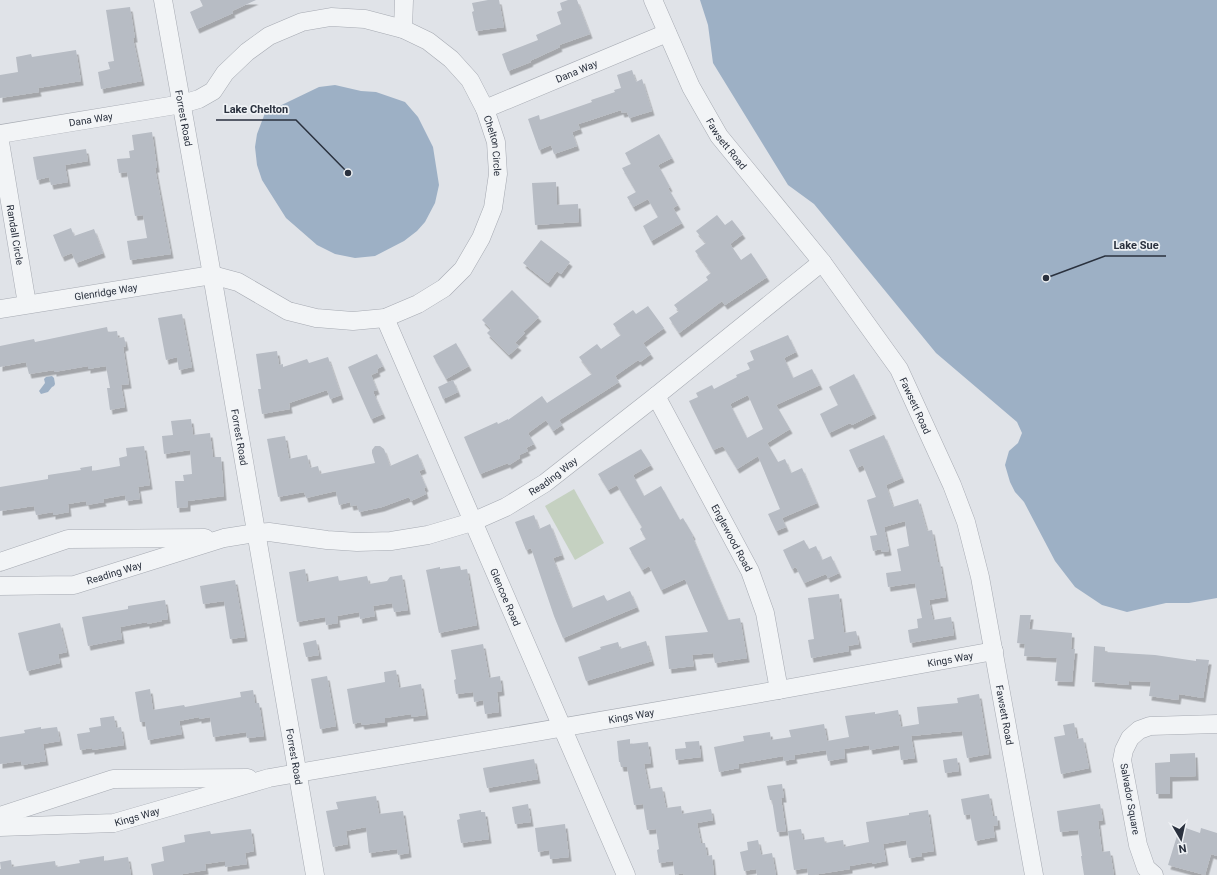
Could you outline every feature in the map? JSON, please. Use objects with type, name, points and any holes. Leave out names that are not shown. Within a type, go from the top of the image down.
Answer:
[{"type":"street","name":"Forrest Road","points":[[163,0],[212,275],[315,875]]},
{"type":"street","points":[[403,29],[404,0]]},
{"type":"street","name":"Fawsett Road","points":[[653,0],[691,87],[719,136],[822,262],[899,369],[952,485],[966,522],[978,570],[1034,875]]},
{"type":"street","name":"Chelton Circle","points":[[182,104],[199,99],[213,91],[226,73],[247,52],[269,36],[302,22],[331,17],[352,18],[403,29],[428,41],[451,59],[470,80],[485,109],[496,142],[498,174],[493,208],[482,238],[463,269],[444,288],[418,304],[385,318],[353,321],[316,318],[288,311],[238,282],[212,275]]},
{"type":"street","name":"Dana Way","points":[[485,109],[667,33]]},
{"type":"street","name":"Dana Way","points":[[0,134],[182,104]]},
{"type":"street","name":"Randall Circle","points":[[0,142],[27,304]]},
{"type":"street","name":"Reading Way","points":[[0,562],[68,539],[224,538],[268,532],[327,540],[357,542],[391,541],[428,535],[472,522],[506,507],[545,483],[656,396],[822,262]]},
{"type":"street","name":"Glenridge Way","points":[[0,309],[212,275]]},
{"type":"street","name":"Glencoe Road","points":[[385,318],[626,875]]},
{"type":"street","name":"Englewood Road","points":[[656,396],[750,571],[765,613],[779,690]]},
{"type":"street","name":"Reading Way","points":[[0,586],[74,585],[224,538]]},
{"type":"street","name":"Kings Way","points":[[0,827],[114,823],[269,778],[779,690],[994,651]]},
{"type":"street","name":"Salvador Square","points":[[1154,875],[1146,868],[1138,845],[1122,760],[1124,750],[1130,738],[1139,730],[1150,726],[1217,724]]},
{"type":"street","name":"Kings Way","points":[[0,816],[113,778],[269,778]]},
{"type":"green space","points":[[574,489],[604,543],[575,560],[545,506]]},
{"type":"water","points":[[700,0],[1217,0],[1217,598],[1189,603],[1166,603],[1127,612],[1102,605],[1075,587],[1055,561],[1024,502],[1015,492],[1010,482],[1005,465],[1009,451],[1018,443],[1022,433],[1017,422],[936,353],[814,204],[788,185],[713,63],[708,25]]},
{"type":"water","points":[[335,85],[361,91],[376,92],[405,102],[418,117],[433,147],[439,185],[435,203],[425,222],[417,231],[404,241],[375,256],[355,258],[335,254],[317,245],[286,218],[262,180],[257,165],[255,147],[257,134],[265,113],[319,87]]},
{"type":"water","points":[[52,376],[54,378],[54,386],[48,392],[41,394],[39,391],[45,383],[44,379]]},
{"type":"building","points":[[200,0],[256,0],[232,11],[233,13],[197,29],[190,12],[203,6]]},
{"type":"building","points":[[488,0],[499,0],[504,27],[476,31],[472,12],[474,11],[472,3]]},
{"type":"building","points":[[568,0],[577,0],[590,34],[559,45],[560,47],[530,61],[531,62],[508,71],[502,54],[538,40],[536,35],[561,24],[557,12],[562,10],[560,3]]},
{"type":"building","points":[[130,7],[135,38],[133,38],[142,81],[101,89],[98,72],[110,69],[108,62],[114,61],[106,10]]},
{"type":"building","points":[[76,50],[81,81],[38,88],[39,92],[0,98],[0,75],[18,72],[16,57],[31,54],[32,57]]},
{"type":"building","points":[[632,70],[636,82],[642,79],[652,111],[629,118],[627,112],[622,113],[621,110],[578,124],[580,129],[572,132],[577,146],[554,154],[551,145],[539,150],[528,119],[539,115],[540,120],[592,102],[591,100],[615,92],[614,90],[621,88],[617,75]]},
{"type":"building","points":[[152,132],[157,168],[155,168],[171,254],[130,260],[127,241],[147,238],[143,215],[135,216],[127,172],[119,173],[117,159],[130,158],[129,151],[134,150],[132,135]]},
{"type":"building","points":[[659,134],[672,158],[658,165],[670,187],[668,188],[678,205],[673,208],[682,223],[651,241],[643,226],[658,217],[648,199],[633,207],[627,197],[636,192],[622,168],[631,164],[625,153]]},
{"type":"building","points":[[86,149],[88,161],[65,165],[68,182],[51,185],[49,177],[37,180],[33,157]]},
{"type":"building","points":[[556,182],[557,205],[578,204],[579,222],[535,225],[532,183]]},
{"type":"building","points":[[717,215],[725,225],[732,220],[743,234],[730,244],[741,260],[751,253],[767,277],[725,305],[722,301],[679,333],[669,318],[679,311],[674,305],[708,280],[706,277],[711,273],[695,251],[706,243],[696,231]]},
{"type":"building","points":[[71,228],[74,236],[94,229],[103,253],[76,263],[72,253],[62,257],[53,235]]},
{"type":"building","points":[[541,240],[570,262],[561,274],[557,271],[548,283],[523,263]]},
{"type":"building","points":[[512,290],[539,317],[523,332],[525,333],[515,343],[519,346],[509,355],[487,333],[491,329],[482,320]]},
{"type":"building","points":[[648,306],[664,328],[643,343],[651,354],[640,362],[638,360],[615,376],[619,382],[559,420],[562,425],[553,431],[546,420],[528,433],[534,444],[526,448],[528,451],[519,455],[520,458],[509,465],[508,463],[480,474],[464,437],[497,422],[498,424],[508,420],[542,396],[547,403],[592,374],[579,357],[597,344],[601,349],[621,335],[613,324],[633,310],[636,314]]},
{"type":"building","points":[[182,314],[192,367],[179,370],[177,357],[166,360],[158,318]]},
{"type":"building","points":[[107,327],[108,332],[117,331],[118,338],[124,337],[126,346],[123,347],[129,384],[121,385],[125,407],[110,410],[107,388],[110,388],[106,366],[88,369],[88,366],[54,372],[54,370],[29,374],[26,362],[0,367],[0,346],[34,339],[35,342]]},
{"type":"building","points":[[788,335],[796,352],[784,358],[793,378],[812,369],[820,385],[776,405],[790,429],[767,443],[778,462],[785,459],[791,473],[802,468],[817,503],[782,518],[786,527],[776,531],[768,514],[780,509],[758,456],[737,469],[723,446],[713,450],[689,401],[698,397],[696,393],[712,385],[714,389],[737,377],[736,375],[750,369],[747,363],[754,360],[750,351]],"holes":[[[748,395],[763,429],[747,438],[730,404]]]},
{"type":"building","points":[[456,343],[469,366],[446,379],[433,356]]},
{"type":"building","points":[[277,351],[279,365],[283,364],[283,367],[307,359],[309,363],[328,357],[341,395],[330,399],[327,390],[289,403],[290,409],[262,414],[258,389],[261,389],[256,354]]},
{"type":"building","points":[[377,354],[383,366],[377,369],[378,372],[371,375],[377,390],[374,391],[374,394],[383,414],[371,419],[348,367]]},
{"type":"building","points":[[854,374],[874,414],[852,425],[850,423],[829,433],[820,414],[838,405],[829,387]]},
{"type":"building","points":[[453,380],[458,392],[443,399],[438,387]]},
{"type":"building","points":[[191,419],[193,435],[210,433],[213,457],[221,457],[224,496],[188,501],[188,507],[177,508],[175,481],[184,481],[183,475],[192,474],[190,450],[164,454],[162,436],[173,435],[171,421]]},
{"type":"building","points":[[884,435],[902,478],[886,485],[893,507],[918,499],[927,531],[932,530],[938,562],[940,562],[946,597],[929,600],[933,620],[951,617],[954,635],[910,643],[908,630],[918,628],[917,619],[922,618],[915,583],[888,587],[886,573],[901,571],[897,549],[909,546],[905,521],[884,527],[889,551],[882,552],[881,549],[873,551],[870,536],[877,535],[867,500],[876,497],[863,465],[857,468],[849,450]]},
{"type":"building","points":[[285,436],[289,459],[307,455],[310,468],[318,466],[320,474],[375,463],[372,450],[375,446],[380,446],[384,449],[390,466],[418,454],[424,469],[419,471],[426,487],[424,488],[426,494],[411,501],[409,497],[382,507],[359,512],[357,505],[351,506],[350,502],[339,505],[336,491],[306,498],[304,492],[278,497],[267,439]]},
{"type":"building","points":[[144,446],[150,485],[138,487],[140,499],[126,501],[125,495],[103,499],[104,502],[87,505],[86,501],[68,504],[69,512],[53,515],[53,512],[36,515],[34,506],[0,511],[0,487],[48,479],[48,475],[81,470],[80,468],[92,466],[92,471],[120,466],[119,458],[127,456],[126,448]]},
{"type":"building","points":[[641,449],[651,465],[633,475],[644,496],[661,486],[680,520],[683,518],[693,535],[692,536],[728,620],[740,618],[747,658],[715,663],[713,653],[692,655],[694,666],[669,669],[665,636],[708,632],[685,579],[661,590],[649,566],[642,570],[629,548],[646,539],[640,529],[642,527],[617,485],[608,490],[598,474]]},
{"type":"building","points":[[534,515],[539,529],[550,524],[562,555],[553,558],[572,608],[604,595],[607,601],[630,591],[637,607],[563,638],[531,548],[526,550],[515,522]]},
{"type":"building","points":[[804,540],[809,549],[816,546],[822,560],[831,556],[839,573],[828,578],[826,574],[804,583],[796,567],[792,569],[783,550]]},
{"type":"building","points":[[460,566],[461,570],[467,569],[477,625],[439,633],[426,570],[440,567],[440,569]]},
{"type":"building","points":[[305,569],[307,582],[338,576],[339,581],[367,576],[369,584],[387,581],[390,577],[402,575],[408,610],[394,612],[392,603],[373,606],[375,616],[360,619],[359,612],[337,616],[338,623],[326,625],[325,617],[297,622],[289,572]]},
{"type":"building","points":[[235,580],[245,637],[230,639],[224,601],[203,604],[200,586]]},
{"type":"building","points":[[839,594],[844,633],[856,631],[859,644],[848,646],[849,651],[811,658],[808,640],[814,639],[808,598]]},
{"type":"building","points":[[165,600],[168,619],[147,624],[147,622],[120,627],[122,639],[88,646],[82,617],[128,609],[128,606]]},
{"type":"building","points":[[1020,615],[1031,615],[1029,629],[1072,633],[1071,649],[1075,649],[1072,682],[1055,681],[1057,658],[1024,656],[1025,644],[1017,643]]},
{"type":"building","points":[[60,623],[67,652],[58,654],[60,663],[27,671],[18,633]]},
{"type":"building","points":[[316,640],[319,655],[306,657],[303,643]]},
{"type":"building","points":[[646,641],[652,661],[586,681],[578,657],[601,649],[600,647],[618,642],[620,649]]},
{"type":"building","points":[[483,644],[489,678],[500,676],[502,691],[497,692],[499,712],[485,714],[483,700],[474,702],[473,692],[456,694],[454,680],[456,679],[451,650]]},
{"type":"building","points":[[1094,646],[1105,647],[1105,652],[1155,655],[1196,661],[1196,659],[1209,660],[1203,698],[1179,694],[1178,700],[1149,696],[1151,682],[1129,681],[1129,685],[1092,682]]},
{"type":"building","points":[[396,670],[399,688],[421,684],[426,715],[411,717],[411,714],[385,718],[385,722],[362,725],[361,722],[353,724],[347,689],[385,682],[384,672]]},
{"type":"building","points":[[327,676],[336,726],[320,729],[311,679]]},
{"type":"building","points":[[150,689],[153,710],[184,705],[185,707],[241,697],[240,692],[253,690],[255,703],[259,703],[264,736],[247,738],[246,732],[213,737],[210,717],[199,719],[199,717],[179,721],[182,734],[148,740],[145,722],[140,722],[135,692]]},
{"type":"building","points":[[979,694],[989,754],[967,758],[962,731],[911,736],[915,758],[901,760],[899,745],[870,750],[869,745],[844,749],[845,758],[828,761],[826,750],[794,755],[795,759],[784,761],[783,756],[738,764],[739,768],[719,772],[714,747],[744,741],[743,736],[770,732],[771,740],[791,737],[789,730],[824,724],[827,741],[849,737],[845,716],[875,712],[875,714],[898,710],[901,727],[919,724],[917,707],[958,703],[957,698]]},
{"type":"building","points":[[114,716],[116,728],[121,727],[124,745],[92,750],[92,748],[80,750],[77,734],[90,732],[89,728],[101,726],[100,718]]},
{"type":"building","points":[[1074,723],[1077,739],[1083,738],[1089,768],[1061,774],[1054,737],[1065,735],[1063,725]]},
{"type":"building","points":[[41,727],[41,729],[57,727],[60,741],[43,744],[46,761],[22,765],[21,761],[0,764],[0,737],[25,733],[24,730]]},
{"type":"building","points":[[630,739],[630,744],[648,742],[651,763],[644,764],[649,789],[662,787],[666,808],[681,806],[682,814],[711,809],[713,820],[697,823],[701,843],[705,843],[707,856],[712,855],[714,875],[684,875],[683,873],[675,875],[673,861],[659,863],[657,850],[659,849],[656,829],[647,830],[643,804],[634,805],[627,767],[621,767],[619,762],[617,741]]},
{"type":"building","points":[[699,741],[701,757],[676,760],[675,749],[686,748],[685,742]]},
{"type":"building","points":[[1195,753],[1196,776],[1170,777],[1170,794],[1156,794],[1155,763],[1170,762],[1170,754]]},
{"type":"building","points":[[957,758],[959,771],[945,773],[943,760]]},
{"type":"building","points":[[534,759],[538,779],[487,788],[483,768]]},
{"type":"building","points":[[782,784],[784,798],[781,798],[786,831],[777,832],[772,800],[770,800],[767,786]]},
{"type":"building","points":[[989,794],[993,816],[997,816],[998,825],[993,826],[995,837],[975,841],[970,814],[964,815],[961,799]]},
{"type":"building","points":[[376,796],[379,814],[403,811],[409,853],[398,855],[397,849],[369,853],[366,827],[346,831],[348,844],[333,847],[326,811],[338,809],[336,802]]},
{"type":"building","points":[[528,804],[531,822],[515,824],[512,807]]},
{"type":"building","points":[[1100,804],[1103,820],[1098,821],[1102,852],[1110,851],[1114,875],[1084,875],[1078,830],[1060,832],[1057,811]]},
{"type":"building","points":[[481,810],[481,812],[485,812],[489,839],[461,843],[457,820],[460,819],[459,814]]},
{"type":"building","points":[[928,810],[934,851],[921,853],[922,856],[909,858],[906,840],[883,844],[886,861],[850,866],[850,869],[813,875],[808,875],[807,868],[794,870],[788,831],[801,829],[803,840],[824,837],[825,843],[843,840],[844,847],[869,842],[866,822],[909,815],[909,813]]},
{"type":"building","points":[[565,824],[569,857],[550,859],[549,850],[538,852],[535,828]]},
{"type":"building","points":[[1180,826],[1200,833],[1201,828],[1217,833],[1217,856],[1211,854],[1205,875],[1168,865]]},
{"type":"building","points":[[251,829],[254,851],[245,853],[247,864],[225,867],[225,861],[205,864],[206,870],[183,875],[153,875],[151,864],[164,861],[162,847],[185,842],[184,835],[210,831],[211,834]]},
{"type":"building","points":[[758,840],[761,855],[772,853],[776,875],[757,875],[756,869],[744,871],[740,852],[748,850],[747,842]]},
{"type":"building","points":[[104,856],[104,861],[128,857],[131,875],[0,875],[0,862],[11,860],[12,867],[55,861],[56,867],[80,863],[79,860]]},
{"type":"place","name":"Lake Chelton","points":[[348,173]]},
{"type":"place","name":"Lake Sue","points":[[1046,278]]}]
